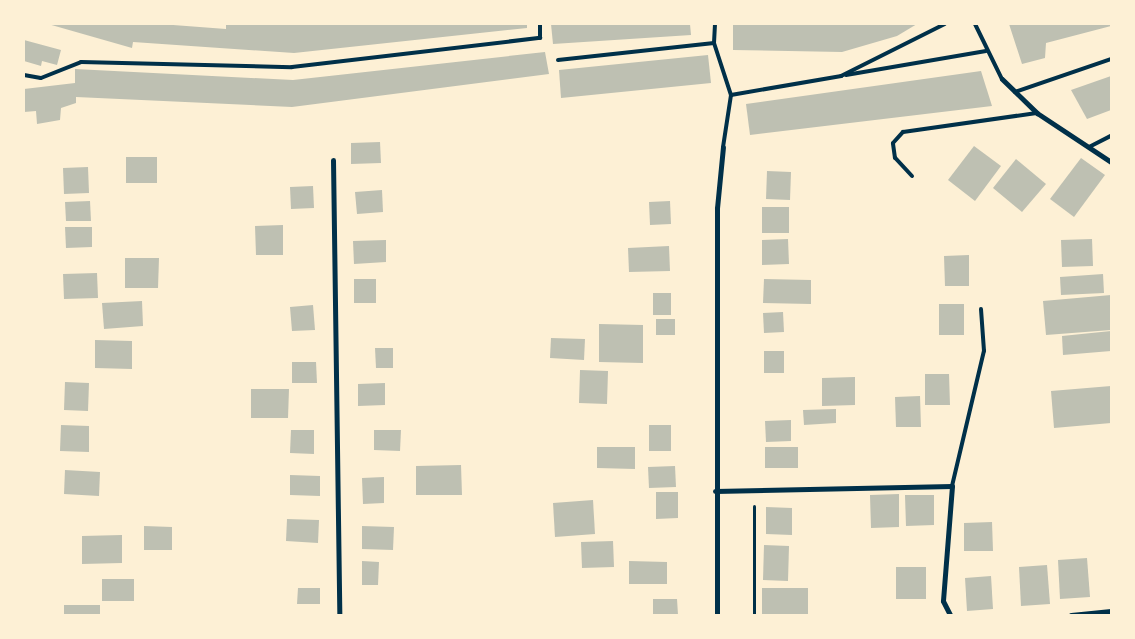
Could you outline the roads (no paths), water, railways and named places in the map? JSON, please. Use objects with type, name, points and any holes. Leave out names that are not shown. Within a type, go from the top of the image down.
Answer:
[{"type":"street","points":[[1002,79],[1037,113],[1111,162]]},
{"type":"street","points":[[717,615],[715,491],[716,208],[723,147]]},
{"type":"street","points":[[332,160],[340,615]]},
{"type":"street","points":[[715,491],[952,486],[943,601],[950,615]]},
{"type":"street","points":[[1071,615],[1111,613]]},
{"type":"lane","points":[[24,75],[41,78],[81,62],[292,67],[540,38],[540,24]]},
{"type":"lane","points":[[714,24],[714,43],[731,95],[723,147]]},
{"type":"lane","points":[[841,76],[945,24]]},
{"type":"lane","points":[[974,24],[986,51],[1002,79]]},
{"type":"lane","points":[[558,60],[714,43]]},
{"type":"lane","points":[[731,95],[986,51]]},
{"type":"lane","points":[[1015,92],[1111,59]]},
{"type":"lane","points":[[912,176],[895,158],[893,143],[903,132],[993,122],[1037,113]]},
{"type":"lane","points":[[1089,147],[1111,136]]},
{"type":"lane","points":[[952,486],[984,351],[980,309]]}]
